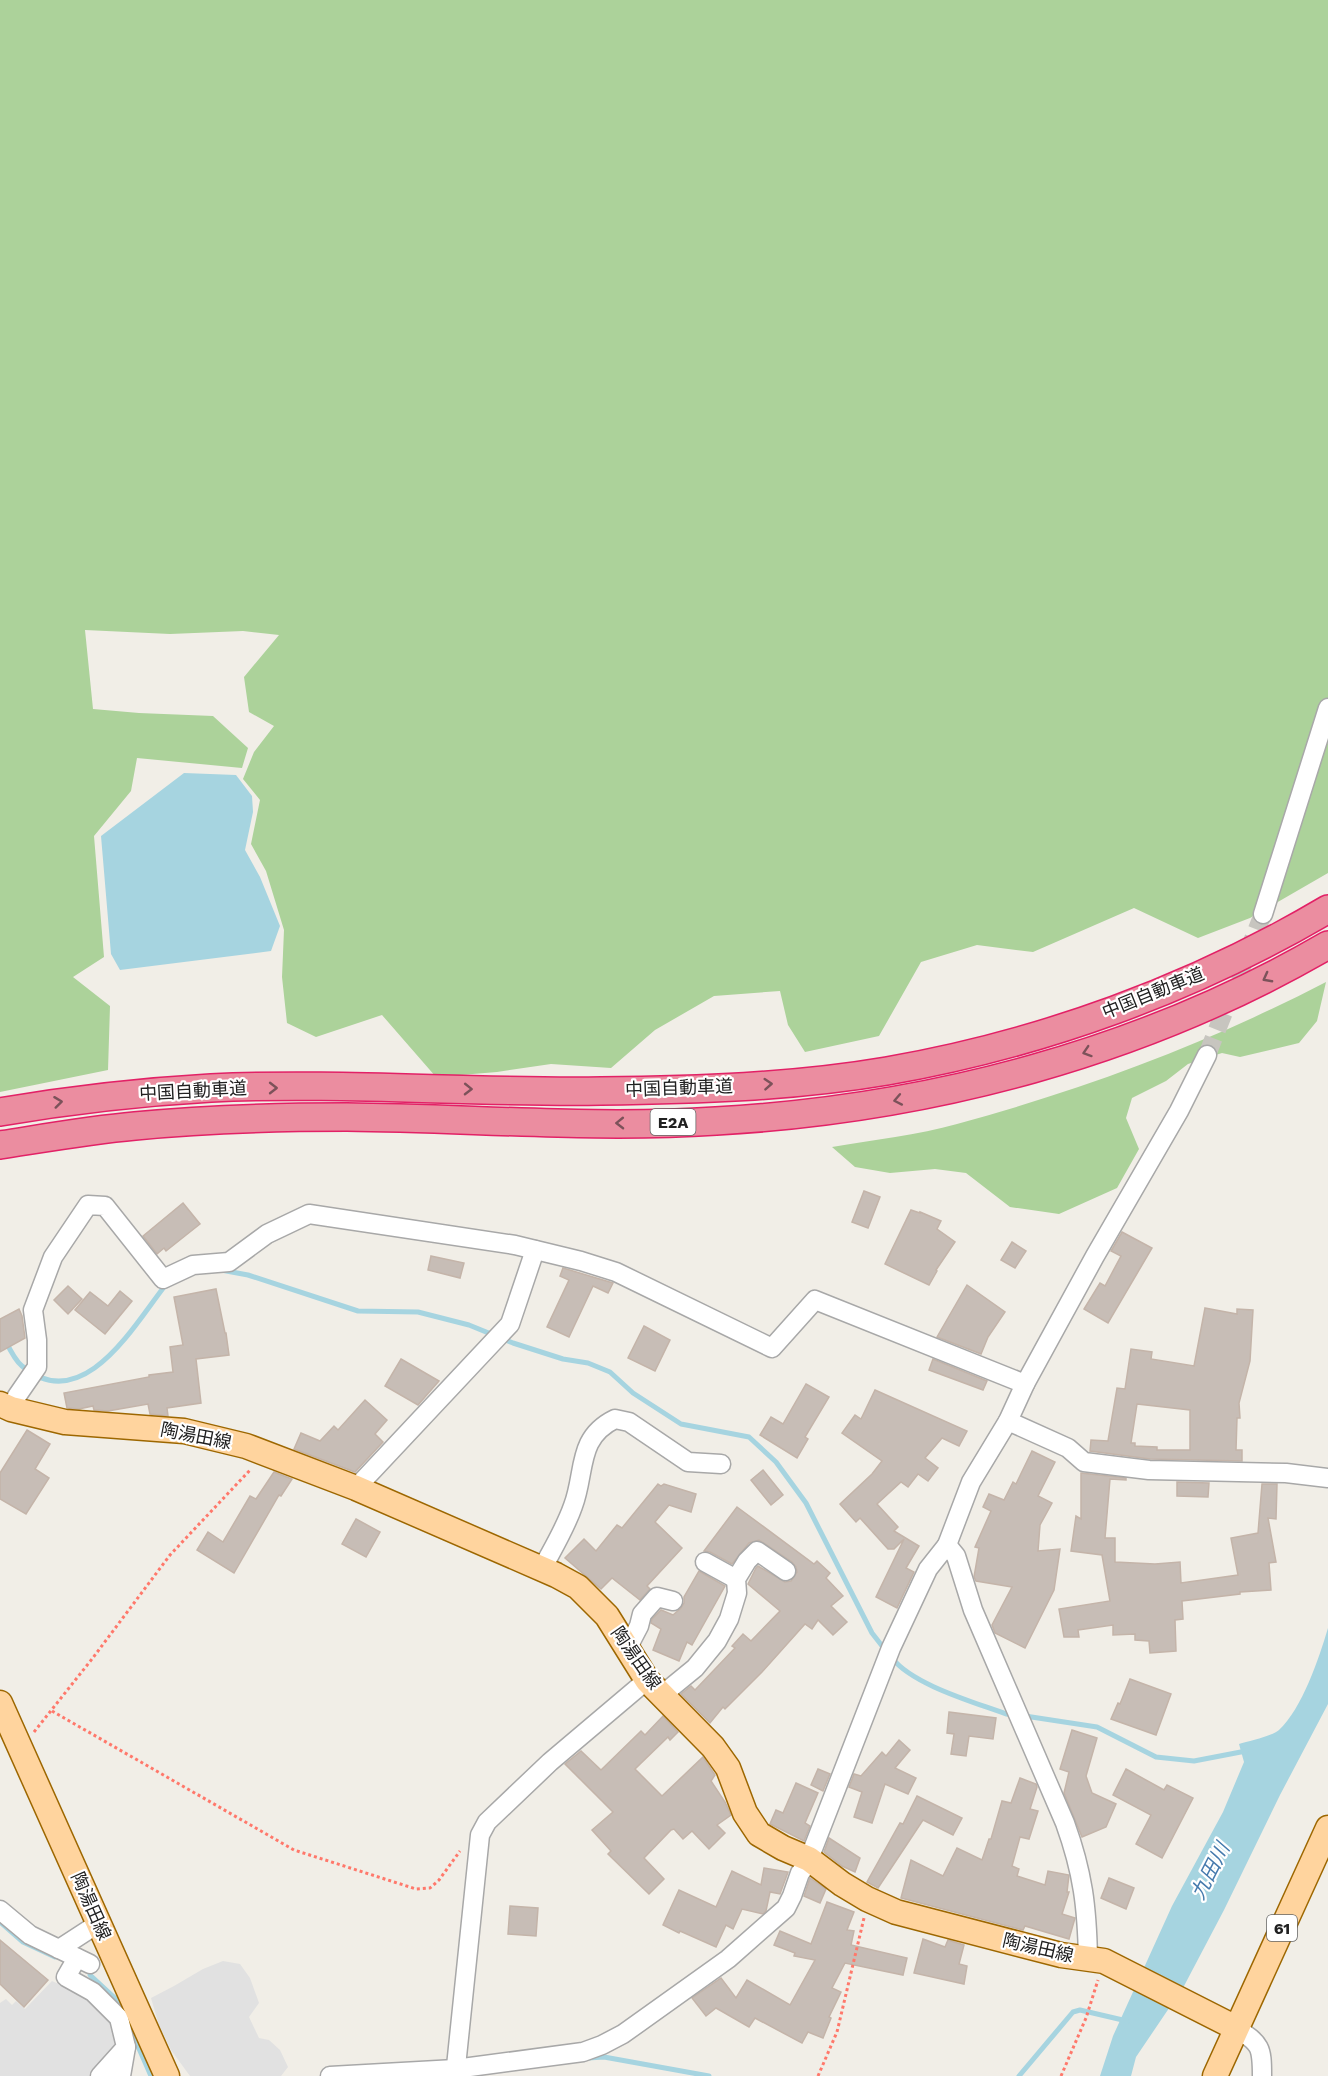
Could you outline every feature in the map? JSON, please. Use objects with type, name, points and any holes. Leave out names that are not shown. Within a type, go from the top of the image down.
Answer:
[{"type":"highway","name":"中国自動車道","points":[[0,1112],[52,1103],[213,1088],[335,1087],[600,1091],[738,1086],[809,1081],[884,1071],[1023,1041],[1098,1016],[1249,953],[1318,915]]},
{"type":"highway","name":"中国自動車道","points":[[0,1145],[134,1126],[213,1121],[345,1117],[602,1124],[716,1121],[810,1113],[889,1102],[958,1089],[1031,1071],[1107,1046],[1187,1015],[1259,982],[1323,948]]},
{"type":"main road","name":"陶湯田線","points":[[3,1406],[65,1422],[184,1431],[246,1446],[356,1488],[578,1587],[608,1617],[654,1688],[713,1747],[728,1768],[745,1813],[759,1834],[810,1860],[867,1899],[896,1912],[1062,1955],[1102,1962],[1236,2028]]},
{"type":"main road","name":"陶湯田線","points":[[0,1703],[167,2076]]},
{"type":"main road","name":"61","points":[[1215,2076],[1328,1828]]},
{"type":"street","points":[[1263,914],[1328,708]]},
{"type":"street","points":[[330,2076],[455,2072],[583,2052],[602,2045],[624,2034],[728,1959],[786,1908],[800,1873],[810,1860],[891,1648],[928,1569],[947,1545],[970,1482],[1008,1421],[1025,1384],[1095,1256],[1179,1111],[1207,1054]]},
{"type":"street","points":[[3,1406],[17,1396],[33,1374],[37,1340],[33,1310],[53,1257],[88,1205],[105,1206],[163,1279],[193,1265],[229,1262],[267,1234],[309,1214],[515,1245],[581,1261],[616,1272],[772,1348],[815,1300],[1025,1384]]},
{"type":"street","points":[[356,1488],[510,1324],[536,1250]]},
{"type":"street","points":[[542,1569],[570,1515],[576,1498],[587,1444],[603,1425],[615,1419],[629,1422],[688,1462],[721,1464]]},
{"type":"street","points":[[1008,1421],[1068,1448],[1084,1462],[1149,1470],[1286,1473],[1328,1478]]},
{"type":"street","points":[[947,1545],[956,1556],[973,1610],[1065,1823],[1077,1858],[1102,1962]]},
{"type":"street","points":[[455,2072],[480,1835],[487,1822],[542,1769],[654,1688],[695,1668],[717,1641],[729,1619],[737,1593],[736,1579],[747,1561],[757,1551],[786,1571]]},
{"type":"street","points":[[705,1562],[736,1579]]},
{"type":"street","points":[[627,1649],[639,1626],[642,1614],[657,1597],[673,1601]]},
{"type":"street","points":[[0,1910],[30,1935],[83,1961],[66,1977],[93,1992],[119,2018],[126,2047],[121,2076]]},
{"type":"street","points":[[59,1949],[99,1923]]},
{"type":"street","points":[[1236,2028],[1255,2040],[1260,2050],[1262,2076]]},
{"type":"street","points":[[100,2076],[126,2047]]},
{"type":"path","points":[[20,1748],[52,1711],[170,1555],[261,1458],[264,1452]]},
{"type":"path","points":[[52,1711],[294,1850],[319,1860],[416,1889],[430,1888],[439,1881],[463,1848]]},
{"type":"path","points":[[818,2076],[837,2032],[867,1899]]},
{"type":"path","points":[[1061,2076],[1086,2018],[1102,1962]]},
{"type":"green space","points":[[0,0],[1328,0],[1328,717],[1326,742],[1328,744],[1328,873],[1250,918],[1198,938],[1134,908],[1033,952],[977,945],[921,962],[879,1036],[805,1052],[788,1025],[780,991],[714,996],[655,1030],[611,1068],[551,1064],[497,1072],[436,1077],[382,1015],[316,1037],[287,1023],[282,977],[284,930],[266,871],[251,844],[260,800],[243,779],[254,752],[274,726],[249,712],[244,677],[279,635],[243,631],[170,634],[85,630],[93,709],[213,716],[248,748],[242,768],[137,758],[131,791],[94,836],[104,957],[73,977],[110,1006],[108,1070],[0,1092]]},
{"type":"green space","points":[[1326,982],[1317,1021],[1299,1043],[1240,1057],[1222,1053],[1188,1064],[1166,1081],[1132,1098],[1126,1118],[1139,1149],[1117,1188],[1059,1214],[1010,1207],[966,1173],[935,1169],[890,1173],[855,1167],[832,1147],[942,1128],[1052,1096],[1192,1045]]},
{"type":"shaded area","points":[[223,1961],[240,1964],[250,1978],[259,2003],[249,2017],[259,2038],[269,2040],[280,2050],[288,2067],[281,2076],[190,2076],[171,2050],[159,2025],[151,1998],[203,1969]]},
{"type":"shaded area","points":[[52,1981],[87,1997],[113,2023],[117,2044],[89,2076],[0,2076],[0,2003],[6,1999],[12,2005],[16,2001],[25,2009]]},
{"type":"water","points":[[184,773],[236,775],[252,796],[253,812],[245,850],[260,877],[280,926],[271,951],[120,970],[111,954],[101,836]]},
{"type":"water","name":"九田川","points":[[1328,1628],[1328,1704],[1280,1795],[1224,1910],[1184,1986],[1136,2057],[1131,2076],[1100,2076],[1113,2036],[1172,1906],[1223,1812],[1244,1762],[1239,1744],[1276,1732],[1287,1721],[1309,1682]]},
{"type":"building","points":[[864,1191],[880,1197],[868,1228],[852,1222]]},
{"type":"building","points":[[183,1203],[200,1224],[166,1251],[164,1248],[157,1254],[143,1236]]},
{"type":"building","points":[[911,1210],[941,1221],[937,1229],[955,1242],[929,1285],[885,1264]]},
{"type":"building","points":[[1122,1232],[1152,1248],[1108,1323],[1084,1309],[1100,1283],[1105,1286],[1121,1256],[1111,1251]]},
{"type":"building","points":[[1012,1242],[1026,1251],[1015,1268],[1001,1260]]},
{"type":"building","points":[[431,1256],[464,1263],[460,1278],[428,1270]]},
{"type":"building","points":[[563,1268],[613,1283],[608,1293],[593,1286],[569,1337],[547,1327],[569,1280],[560,1276]]},
{"type":"building","points":[[967,1285],[1005,1312],[988,1337],[981,1354],[937,1337]]},
{"type":"building","points":[[68,1286],[82,1299],[68,1314],[54,1300]]},
{"type":"building","points":[[216,1289],[229,1355],[196,1359],[201,1403],[167,1408],[168,1416],[150,1414],[148,1404],[108,1411],[94,1410],[93,1406],[79,1409],[67,1408],[64,1393],[173,1372],[170,1347],[183,1345],[174,1297]]},
{"type":"building","points":[[120,1291],[132,1301],[105,1334],[75,1310],[90,1292],[108,1306]]},
{"type":"building","points":[[1205,1308],[1237,1314],[1237,1309],[1253,1310],[1250,1361],[1239,1403],[1240,1418],[1237,1418],[1236,1450],[1242,1450],[1242,1461],[1150,1459],[1090,1451],[1091,1440],[1108,1441],[1117,1388],[1125,1389],[1131,1349],[1152,1352],[1151,1359],[1194,1366]],"holes":[[[1137,1404],[1190,1410],[1190,1450],[1157,1450],[1157,1447],[1135,1446],[1135,1443],[1131,1443]]]},
{"type":"building","points":[[19,1309],[25,1338],[0,1352],[0,1319]]},
{"type":"building","points":[[644,1326],[670,1340],[655,1371],[628,1358]]},
{"type":"building","points":[[401,1359],[439,1381],[418,1405],[385,1386]]},
{"type":"building","points":[[933,1359],[987,1381],[983,1390],[929,1370]]},
{"type":"building","points":[[806,1384],[829,1397],[805,1437],[808,1439],[797,1458],[760,1435],[771,1417],[783,1424]]},
{"type":"building","points":[[875,1390],[967,1431],[959,1446],[942,1438],[925,1458],[938,1468],[928,1481],[918,1474],[908,1487],[901,1482],[877,1504],[898,1527],[894,1531],[919,1546],[906,1568],[914,1572],[897,1608],[876,1597],[904,1539],[894,1549],[888,1549],[860,1518],[856,1522],[840,1504],[872,1474],[882,1461],[842,1433],[855,1415],[861,1419]]},
{"type":"building","points":[[365,1400],[387,1420],[375,1434],[383,1442],[355,1472],[294,1449],[301,1433],[320,1441],[334,1426],[338,1430]]},
{"type":"building","points":[[27,1430],[50,1444],[35,1469],[49,1478],[26,1514],[0,1499],[0,1473]]},
{"type":"building","points":[[1032,1451],[1055,1462],[1038,1496],[1052,1503],[1040,1525],[1038,1551],[1060,1549],[1054,1590],[1025,1648],[995,1633],[992,1625],[1012,1587],[976,1581],[974,1577],[979,1548],[975,1547],[991,1511],[983,1507],[989,1494],[1004,1500],[1013,1482],[1016,1484]]},
{"type":"building","points":[[763,1470],[783,1495],[771,1505],[751,1480]]},
{"type":"building","points":[[274,1472],[292,1479],[281,1496],[279,1495],[234,1573],[197,1550],[208,1532],[223,1542],[250,1496],[256,1499]]},
{"type":"building","points":[[1081,1473],[1126,1478],[1126,1480],[1110,1479],[1105,1538],[1115,1538],[1115,1562],[1155,1564],[1180,1562],[1181,1583],[1238,1575],[1231,1538],[1258,1533],[1262,1484],[1277,1484],[1276,1519],[1268,1518],[1276,1562],[1269,1563],[1271,1590],[1240,1592],[1240,1594],[1182,1601],[1183,1619],[1175,1620],[1176,1651],[1150,1653],[1149,1641],[1135,1640],[1135,1634],[1113,1635],[1113,1625],[1078,1630],[1079,1637],[1064,1637],[1059,1609],[1110,1601],[1102,1555],[1071,1551],[1076,1516],[1081,1519]]},
{"type":"building","points":[[1177,1482],[1209,1483],[1208,1497],[1177,1496]]},
{"type":"building","points":[[658,1484],[696,1494],[691,1512],[669,1505],[655,1522],[682,1548],[647,1586],[650,1589],[640,1600],[612,1578],[601,1589],[565,1558],[584,1539],[596,1551],[617,1525],[622,1528]]},
{"type":"building","points":[[737,1507],[814,1564],[817,1561],[830,1573],[826,1578],[843,1596],[831,1606],[847,1622],[833,1635],[818,1620],[812,1629],[805,1624],[762,1672],[725,1709],[723,1707],[710,1723],[681,1694],[691,1686],[695,1690],[735,1648],[732,1646],[743,1634],[751,1641],[780,1611],[748,1584],[756,1568],[758,1566],[785,1582],[791,1581],[797,1572],[792,1562],[759,1540],[749,1543],[732,1564],[704,1551]]},
{"type":"building","points":[[356,1519],[380,1532],[366,1557],[342,1544]]},
{"type":"building","points":[[699,1571],[725,1586],[692,1645],[687,1642],[679,1661],[653,1650],[661,1629],[651,1623],[661,1610],[673,1615],[681,1608],[684,1597]]},
{"type":"building","points":[[1130,1679],[1171,1694],[1156,1735],[1111,1719]]},
{"type":"building","points":[[949,1712],[996,1718],[993,1739],[969,1736],[966,1756],[951,1754],[954,1734],[947,1733]]},
{"type":"building","points":[[663,1716],[678,1732],[670,1740],[668,1737],[635,1769],[662,1796],[703,1757],[715,1775],[711,1781],[731,1815],[717,1825],[725,1833],[709,1849],[692,1831],[683,1839],[674,1829],[671,1830],[644,1858],[664,1879],[649,1894],[608,1854],[611,1851],[592,1830],[613,1812],[565,1764],[581,1751],[601,1770],[641,1731],[645,1735]]},
{"type":"building","points":[[1072,1730],[1097,1738],[1086,1776],[1092,1793],[1116,1804],[1106,1827],[1082,1837],[1064,1793],[1069,1772],[1060,1769]]},
{"type":"building","points":[[899,1740],[910,1750],[895,1768],[916,1778],[908,1794],[885,1784],[872,1823],[854,1817],[862,1792],[849,1787],[854,1774],[861,1776],[882,1752],[886,1756]]},
{"type":"building","points":[[818,1769],[830,1774],[823,1791],[811,1785]]},
{"type":"building","points":[[1126,1769],[1164,1790],[1167,1785],[1193,1798],[1162,1858],[1136,1844],[1151,1815],[1113,1795]]},
{"type":"building","points":[[1020,1778],[1036,1784],[1030,1809],[1038,1811],[1029,1839],[1020,1837],[1012,1866],[1019,1869],[1017,1876],[1045,1885],[1048,1871],[1069,1875],[1067,1892],[1069,1892],[1062,1914],[1075,1918],[1069,1939],[1025,1926],[1023,1930],[901,1898],[911,1860],[943,1876],[957,1848],[982,1860],[1002,1801],[1011,1803]]},
{"type":"building","points":[[796,1783],[818,1793],[805,1823],[810,1826],[804,1841],[770,1824],[776,1810],[783,1813]]},
{"type":"building","points":[[917,1796],[962,1818],[953,1835],[923,1820],[878,1888],[867,1882],[900,1823],[903,1824]]},
{"type":"building","points":[[829,1838],[860,1858],[855,1872],[842,1866],[824,1852]]},
{"type":"building","points":[[764,1868],[788,1872],[780,1894],[770,1892],[766,1911],[763,1914],[742,1909],[733,1929],[726,1925],[716,1947],[663,1925],[679,1890],[716,1907],[732,1871],[761,1885]]},
{"type":"building","points":[[810,1878],[826,1889],[820,1903],[804,1896]]},
{"type":"building","points":[[1109,1878],[1134,1888],[1126,1909],[1101,1898]]},
{"type":"building","points":[[827,1902],[854,1912],[847,1930],[854,1931],[851,1945],[907,1958],[903,1975],[845,1963],[832,1988],[841,1992],[829,2017],[831,2018],[823,2038],[808,2032],[802,2043],[755,2018],[749,2027],[716,2008],[706,2016],[692,1998],[721,1978],[736,1998],[747,1980],[790,2005],[815,1960],[794,1956],[795,1953],[774,1945],[780,1931],[811,1944]]},
{"type":"building","points":[[510,1906],[538,1908],[536,1936],[508,1934]]},
{"type":"building","points":[[923,1939],[945,1947],[948,1940],[964,1945],[959,1964],[967,1966],[964,1984],[914,1973]]},
{"type":"building","points":[[0,1940],[48,1980],[24,2007],[0,1984]]},
{"type":"waterway","points":[[221,1270],[248,1275],[358,1311],[418,1312],[469,1325],[513,1343],[563,1359],[588,1363],[610,1372],[633,1393],[681,1424],[749,1437],[776,1462],[806,1503],[872,1633],[886,1651]]},
{"type":"waterway","points":[[0,1330],[18,1363],[44,1379],[65,1381],[85,1374],[104,1361],[121,1343],[164,1287],[170,1284]]},
{"type":"waterway","points":[[892,1658],[914,1676],[945,1692],[1006,1714],[1015,1715]]},
{"type":"waterway","points":[[1025,1716],[1097,1727],[1156,1757],[1194,1761],[1246,1751]]},
{"type":"waterway","points":[[0,1922],[23,1942],[55,1957]]},
{"type":"waterway","points":[[90,1975],[117,2000],[122,2012]]},
{"type":"waterway","points":[[1019,2076],[1073,2012],[1080,2010],[1127,2021]]},
{"type":"waterway","points":[[130,2028],[151,2076]]},
{"type":"waterway","points":[[588,2058],[604,2057],[709,2076]]},
{"type":"tunnel","points":[[1207,1055],[1263,914]]}]
